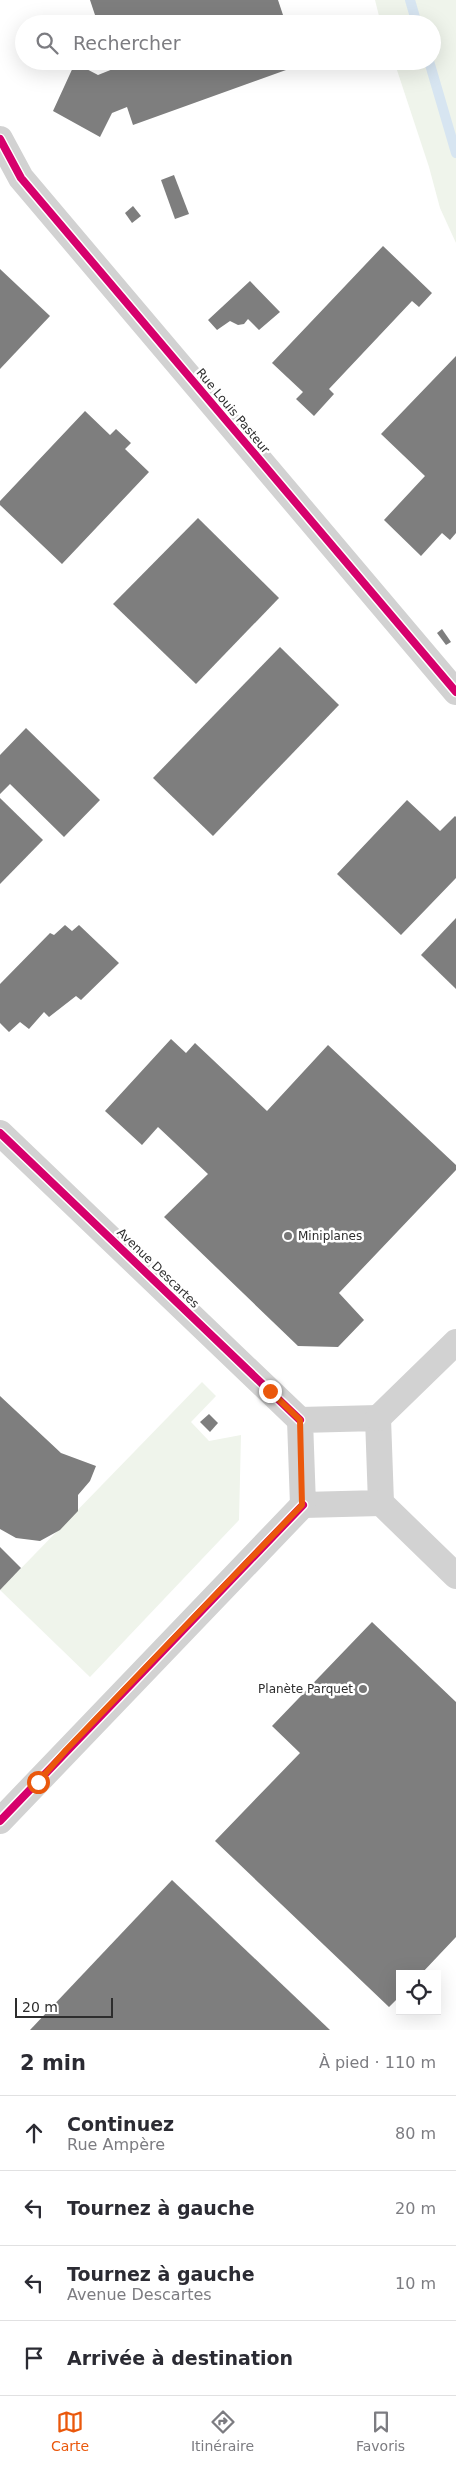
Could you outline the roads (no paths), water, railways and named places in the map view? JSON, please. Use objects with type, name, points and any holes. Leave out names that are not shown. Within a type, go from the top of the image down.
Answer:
[{"type":"street","name":"Rue Louis Pasteur","points":[[0,139],[21,178],[456,692]]},
{"type":"street","name":"Avenue Descartes","points":[[0,1133],[300,1420]]},
{"type":"street","points":[[302,1505],[300,1420],[378,1418],[456,1342]]},
{"type":"street","points":[[378,1418],[380,1503],[456,1576]]},
{"type":"street","points":[[0,1822],[302,1505],[380,1503]]},
{"type":"waterway","points":[[410,0],[414,15]]},
{"type":"waterway","points":[[432,70],[456,153]]},
{"type":"place","name":"Miniplanes","points":[[288,1236]]},
{"type":"place","name":"Planète Parquet","points":[[363,1689]]}]
